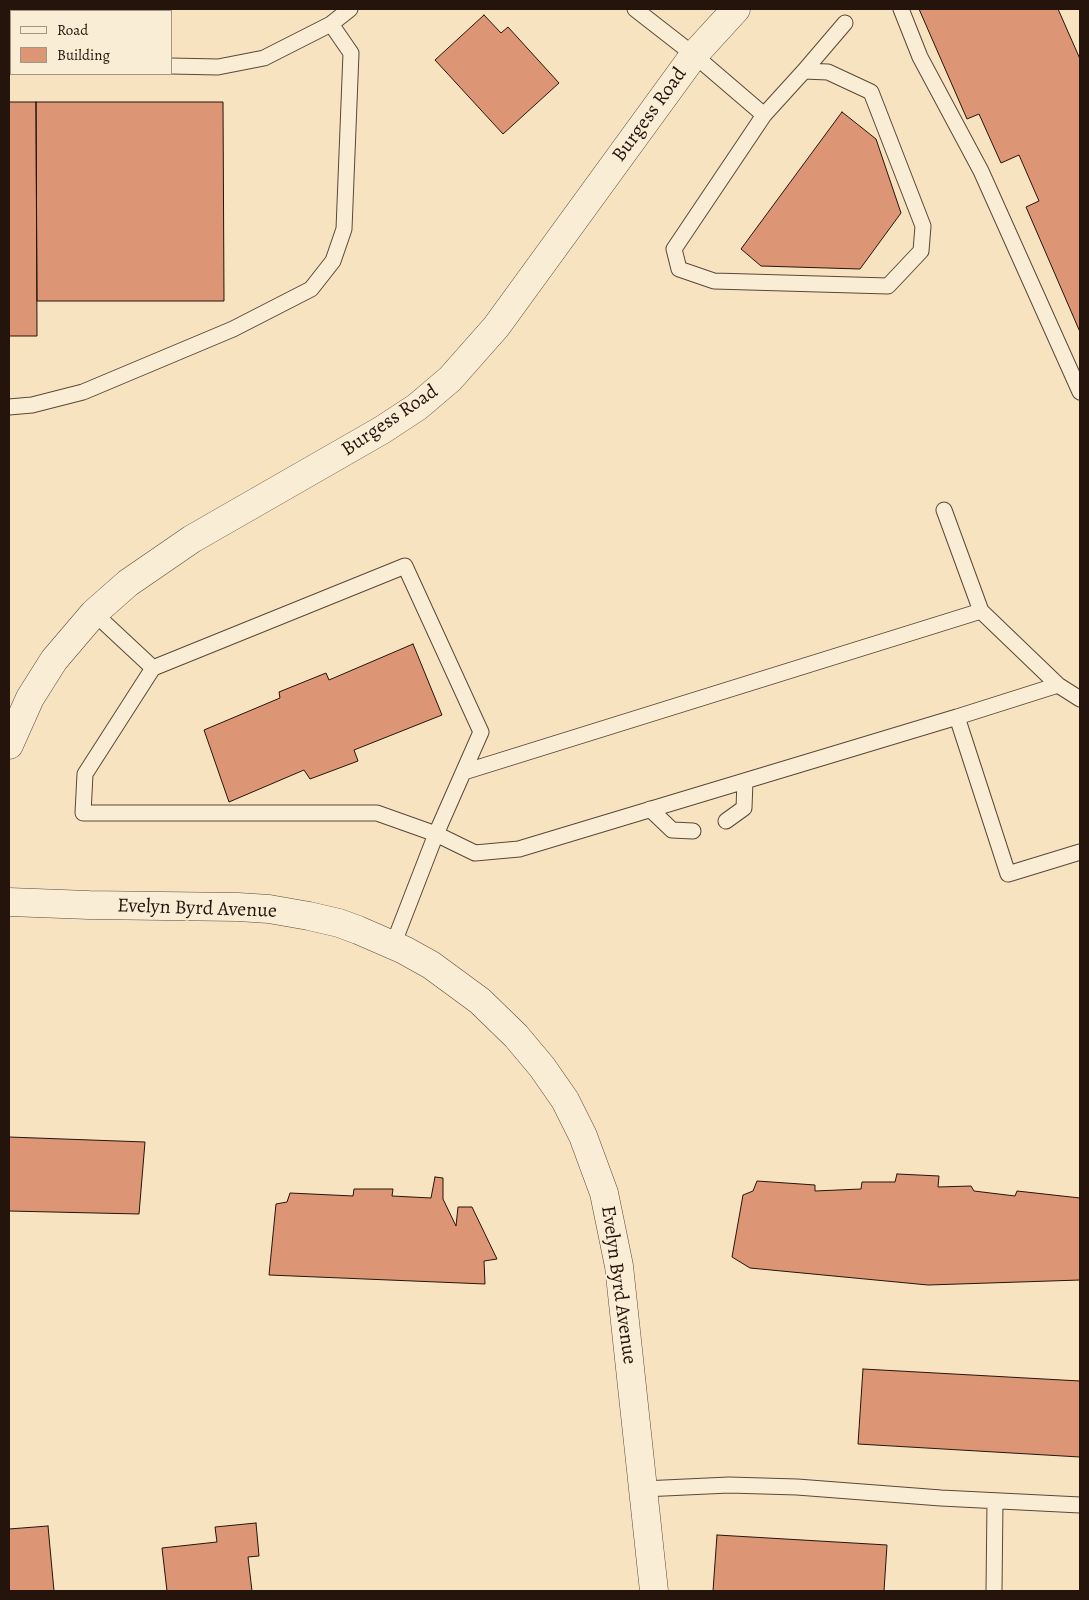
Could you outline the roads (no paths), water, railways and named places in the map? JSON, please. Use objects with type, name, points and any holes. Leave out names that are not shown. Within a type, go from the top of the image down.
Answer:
[{"type":"street","name":"Burgess Road","points":[[9,745],[39,682],[65,645],[94,613],[128,583],[192,540],[382,430],[417,407],[450,379],[496,327],[694,55],[736,9]]},
{"type":"street","name":"Evelyn Byrd Avenue","points":[[9,902],[259,908],[339,923],[393,945],[431,965],[448,976],[495,1014],[516,1036],[542,1067],[565,1100],[584,1136],[604,1193],[615,1243],[654,1591]]},
{"type":"lane","points":[[172,66],[218,67],[264,58],[331,24],[350,9]]},
{"type":"lane","points":[[635,9],[694,55],[764,116]]},
{"type":"lane","points":[[901,9],[920,57],[981,171],[1080,392]]},
{"type":"lane","points":[[804,71],[828,72],[871,92],[923,226],[921,251],[888,286],[714,281],[679,268],[674,249],[764,116],[845,23]]},
{"type":"lane","points":[[9,408],[32,405],[84,392],[233,329],[311,289],[333,261],[344,229],[351,53],[331,24]]},
{"type":"lane","points":[[944,510],[982,611],[1058,685],[1080,699]]},
{"type":"lane","points":[[393,945],[436,834],[481,732],[405,566],[154,668],[85,774],[84,813],[376,813],[436,834],[475,853],[519,849],[1058,685]]},
{"type":"lane","points":[[464,772],[982,611]]},
{"type":"lane","points":[[94,613],[154,668]]},
{"type":"lane","points":[[957,717],[1008,874],[1080,852]]},
{"type":"lane","points":[[726,822],[744,808],[745,781]]},
{"type":"lane","points":[[650,810],[672,830],[693,831]]},
{"type":"lane","points":[[643,1490],[729,1485],[797,1486],[1080,1506]]},
{"type":"lane","points":[[994,1591],[995,1501]]}]
